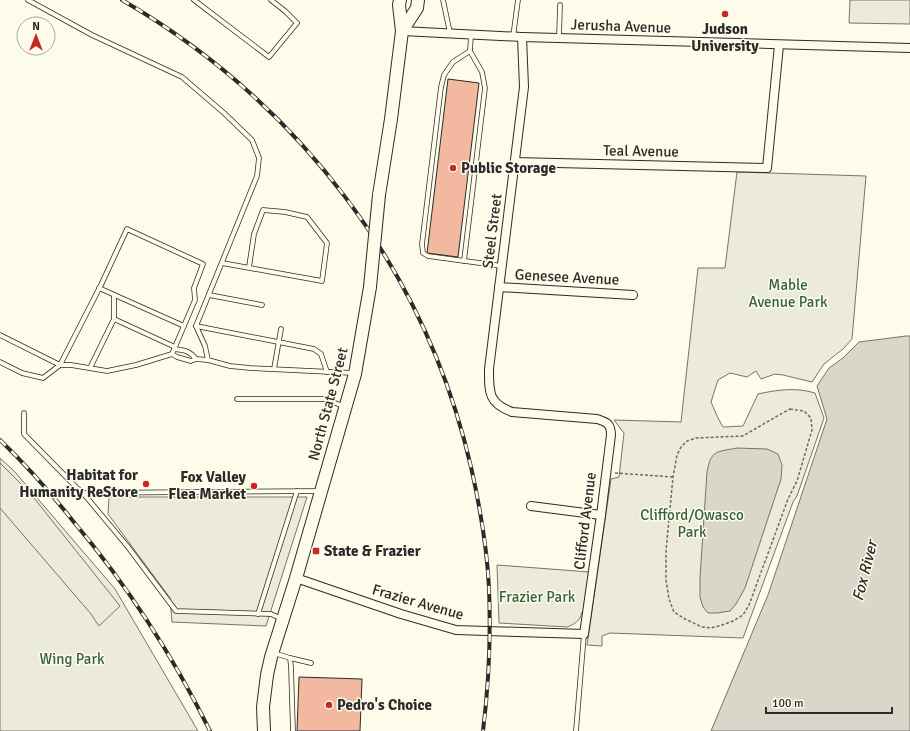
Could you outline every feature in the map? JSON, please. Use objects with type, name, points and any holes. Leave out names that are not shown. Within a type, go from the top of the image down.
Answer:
[{"type":"main road","name":"North State Street","points":[[264,731],[263,706],[272,652],[296,578],[356,374],[370,287],[379,195],[391,119],[402,31],[399,5],[400,0]]},
{"type":"main road","name":"North State Street","points":[[402,31],[417,8],[418,0]]},
{"type":"street","name":"Jerusha Avenue","points":[[402,31],[513,37],[910,48]]},
{"type":"street","name":"Steel Street","points":[[522,37],[524,87],[488,369],[491,395],[496,403],[502,408],[512,412],[597,419]]},
{"type":"street","name":"Teal Avenue","points":[[515,162],[767,168],[779,45]]},
{"type":"street","name":"Genesee Avenue","points":[[499,287],[633,295]]},
{"type":"street","name":"Clifford Avenue","points":[[584,634],[601,515],[611,430],[610,425],[597,419]]},
{"type":"street","points":[[531,506],[601,515]]},
{"type":"street","name":"Frazier Avenue","points":[[296,578],[401,614],[456,630],[584,634]]},
{"type":"lane","points":[[28,0],[92,35],[182,78],[224,113],[252,140],[259,158],[258,176],[196,326],[205,346],[208,360]]},
{"type":"lane","points":[[194,0],[269,56],[297,23],[271,0]]},
{"type":"lane","points":[[443,0],[450,34]]},
{"type":"lane","points":[[513,37],[518,0]]},
{"type":"lane","points":[[559,38],[560,5]]},
{"type":"lane","points":[[464,261],[485,88],[482,72],[470,51],[471,35]]},
{"type":"lane","points":[[470,51],[453,62],[444,75],[441,87],[422,253],[428,256],[502,266]]},
{"type":"lane","points":[[222,263],[249,268],[322,281],[328,243],[307,217],[285,212],[263,210],[254,234],[249,268]]},
{"type":"lane","points":[[0,362],[22,373],[43,378],[60,365],[118,250],[127,229],[203,264],[194,288],[194,300],[174,350]]},
{"type":"lane","points":[[99,288],[184,326]]},
{"type":"lane","points":[[90,368],[114,319],[114,295]]},
{"type":"lane","points":[[209,296],[262,305]]},
{"type":"lane","points":[[114,319],[174,350],[177,357],[191,361],[196,359],[208,360],[230,366],[356,374]]},
{"type":"lane","points":[[196,326],[314,349],[321,354],[328,372]]},
{"type":"lane","points":[[274,369],[280,329]]},
{"type":"lane","points":[[0,335],[60,365],[71,365],[106,371],[136,365],[174,350],[183,350],[192,353],[196,359]]},
{"type":"lane","points":[[237,399],[324,399],[346,407]]},
{"type":"lane","points":[[24,413],[24,434],[83,493],[128,547],[176,611],[270,614],[283,620]]},
{"type":"lane","points":[[83,493],[321,491]]},
{"type":"lane","points":[[258,614],[297,492]]},
{"type":"lane","name":"Clifford Avenue","points":[[576,731],[584,634]]},
{"type":"lane","points":[[272,652],[311,663]]},
{"type":"lane","points":[[290,658],[292,731]]},
{"type":"path","points":[[790,410],[804,411],[811,418],[812,430],[797,481],[788,499],[749,604],[743,615],[733,621],[712,628],[702,627],[685,620],[674,612],[668,599],[666,580],[666,551],[673,477],[681,447],[688,441],[696,438],[743,436],[779,414],[790,410]]},
{"type":"path","points":[[606,473],[673,477]]},
{"type":"green space","name":"Clifford/Owasco Park","points":[[737,172],[866,176],[852,339],[843,349],[824,364],[812,382],[775,374],[761,379],[756,371],[747,377],[730,373],[718,380],[711,402],[723,427],[743,426],[758,394],[779,390],[801,390],[815,393],[824,418],[797,496],[793,502],[743,638],[610,633],[602,636],[602,646],[587,645],[611,479],[619,477],[624,433],[614,420],[681,422],[698,268],[725,268]]},
{"type":"green space","name":"Wing Park","points":[[0,458],[15,472],[115,589],[198,731],[0,731]]},
{"type":"green space","name":"Frazier Park","points":[[497,565],[590,572],[585,612],[582,612],[577,622],[567,627],[499,623]]},
{"type":"shaded area","points":[[850,0],[910,0],[910,24],[849,23]]},
{"type":"shaded area","points":[[0,463],[30,493],[120,606],[99,626],[91,614],[0,508]]},
{"type":"shaded area","points":[[109,497],[307,497],[266,626],[172,622],[170,598],[108,514]]},
{"type":"water","name":"Fox River","points":[[910,336],[910,731],[711,731],[768,595],[827,419],[817,386],[829,368],[843,358],[859,342]]},
{"type":"water","points":[[737,448],[767,449],[778,454],[782,465],[781,479],[745,588],[736,604],[730,611],[708,613],[703,607],[700,597],[707,472],[710,460],[716,453]]},
{"type":"building","name":"Public Storage","points":[[448,79],[479,83],[458,257],[427,253]]},
{"type":"building","name":"Pedro's Choice","points":[[299,677],[362,679],[360,731],[297,731]]},
{"type":"railway","points":[[122,0],[186,41],[244,88],[298,140],[345,197],[387,259],[422,324],[450,394],[471,467],[483,527],[487,557],[490,624],[487,695],[483,731]]},
{"type":"railway","points":[[0,440],[47,489],[112,570],[165,648],[210,731]]},
{"type":"place","name":"Judson University","points":[[725,14]]},
{"type":"place","name":"Public Storage","points":[[453,168]]},
{"type":"place","name":"Habitat for Humanity ReStore","points":[[146,484]]},
{"type":"place","name":"Fox Valley Flea Market","points":[[254,486]]},
{"type":"place","name":"State & Frazier","points":[[316,551]]},
{"type":"place","name":"Pedro's Choice","points":[[329,705]]},
{"type":"park label","name":"Mable Avenue Park","points":[[788,294]]}]
